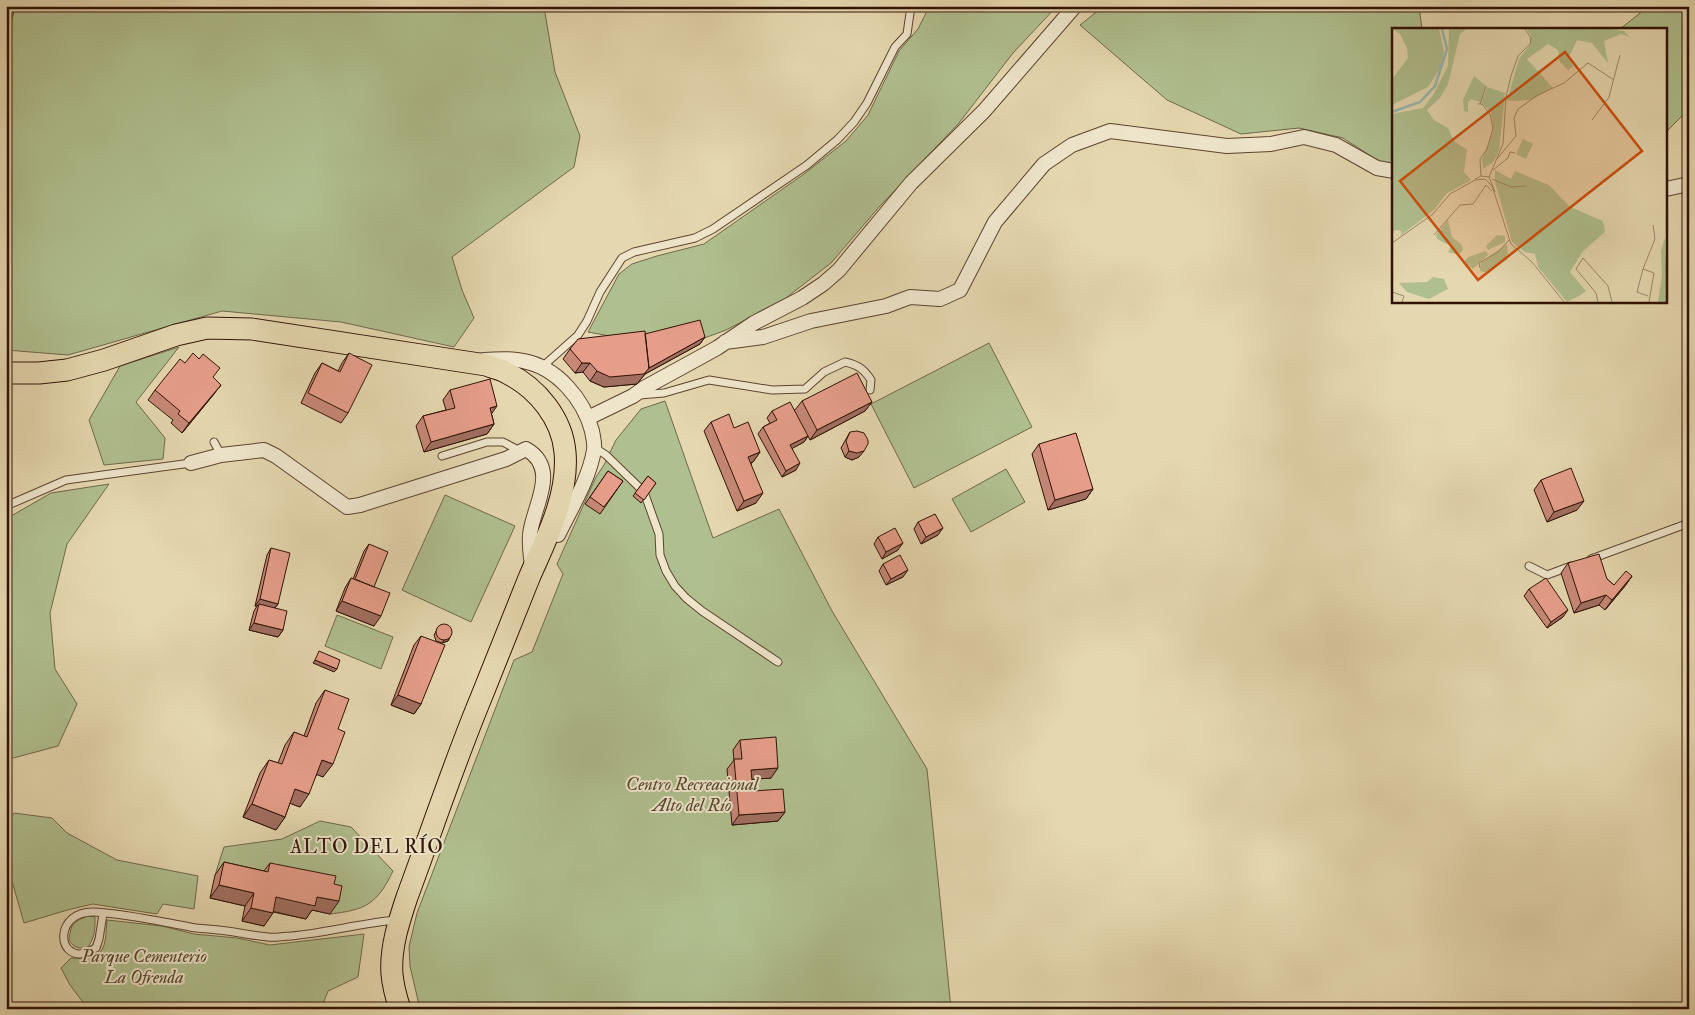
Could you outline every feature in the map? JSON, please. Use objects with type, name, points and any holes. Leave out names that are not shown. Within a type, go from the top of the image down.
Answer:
[{"type":"main road","points":[[6,373],[39,373],[67,370],[104,360],[176,335],[208,328],[252,329],[486,365],[506,372],[522,382],[537,394],[549,408],[557,422],[566,453],[564,487],[488,680],[407,897],[392,954],[392,973],[400,1009]]},
{"type":"street","points":[[588,418],[633,396],[823,284],[839,270],[911,183],[984,111],[1075,6]]},
{"type":"street","points":[[725,342],[763,337],[811,321],[886,306],[910,297],[940,299],[960,290],[995,222],[1044,164],[1072,145],[1110,131],[1227,146],[1271,144],[1304,137],[1336,145],[1377,168],[1392,171]]},
{"type":"street","points":[[1668,189],[1689,184]]},
{"type":"street","points":[[457,360],[523,361],[541,368],[569,388],[579,401],[588,418],[595,448],[584,480],[488,680]]},
{"type":"street","points":[[192,463],[221,455],[264,450],[276,456],[347,507],[506,459],[520,451],[526,450],[534,454],[542,468],[542,493],[530,535],[532,570]]},
{"type":"lane","points":[[541,368],[578,335],[588,321],[600,292],[622,258],[634,252],[695,238],[713,229],[807,165],[837,140],[854,122],[867,103],[895,47],[907,34],[911,6]]},
{"type":"lane","points":[[633,396],[664,393],[709,380],[772,390],[805,389],[824,372],[845,362],[855,364],[865,370],[871,380],[870,390]]},
{"type":"lane","points":[[214,442],[221,455]]},
{"type":"lane","points":[[442,456],[487,442],[503,442],[520,451]]},
{"type":"lane","points":[[595,448],[606,455],[644,492],[659,534],[660,555],[666,571],[675,586],[686,598],[702,610],[778,662]]},
{"type":"lane","points":[[6,506],[66,480],[192,463]]},
{"type":"lane","points":[[1586,560],[1689,522]]},
{"type":"lane","points":[[1529,566],[1547,575],[1578,564]]},
{"type":"lane","points":[[103,914],[96,948],[85,954],[72,952],[67,948],[63,940],[70,920],[76,915],[93,912],[269,937],[310,934],[400,920]]},
{"type":"green space","points":[[6,6],[546,6],[545,13],[555,72],[580,136],[574,167],[452,257],[462,290],[474,318],[454,347],[341,322],[222,311],[68,355],[6,350]]},
{"type":"green space","points":[[926,6],[1057,6],[1013,53],[959,123],[879,207],[831,263],[782,301],[726,330],[699,340],[638,341],[588,332],[619,274],[632,264],[704,244],[804,174],[846,141],[868,115],[899,51],[918,29],[926,13]]},
{"type":"green space","points":[[1104,6],[1419,6],[1422,28],[1392,28],[1392,165],[1383,164],[1343,138],[1299,128],[1241,134],[1167,100],[1080,25]]},
{"type":"green space","points":[[1649,6],[1689,6],[1689,109],[1668,130],[1668,28],[1621,28]]},
{"type":"green space","points":[[989,343],[1032,427],[914,488],[871,404]]},
{"type":"green space","points":[[179,347],[136,402],[165,438],[163,459],[104,465],[89,420],[120,366]]},
{"type":"green space","name":"Centro Recreacional Alto del Río","points":[[665,401],[713,538],[779,509],[832,611],[927,769],[951,1009],[420,1009],[410,966],[409,947],[417,913],[514,660],[532,652],[563,574],[557,564],[596,477],[616,440],[641,409]]},
{"type":"green space","points":[[1006,469],[1025,502],[971,532],[952,499]]},
{"type":"green space","points":[[109,484],[67,544],[50,613],[55,669],[77,704],[58,746],[6,760],[6,519],[51,493]]},
{"type":"green space","points":[[445,495],[515,526],[471,622],[402,590]]},
{"type":"green space","points":[[337,615],[393,637],[381,669],[325,646]]},
{"type":"green space","points":[[14,813],[52,818],[67,833],[117,860],[198,876],[194,909],[163,904],[157,914],[93,904],[24,923],[12,881],[6,844],[6,829]]},
{"type":"green space","points":[[320,821],[351,827],[393,871],[376,898],[362,907],[330,914],[333,899],[215,875],[224,847],[282,839]]},
{"type":"green space","points":[[88,916],[95,917],[93,936],[88,947],[77,947],[69,940],[72,927],[76,922]]},
{"type":"green space","name":"Parque Cementerio La Ofrenda","points":[[107,920],[162,926],[194,934],[237,938],[270,945],[364,934],[358,977],[328,991],[321,1009],[88,1009],[70,985],[61,968],[71,958],[91,957],[101,951],[104,945]]},
{"type":"building","points":[[6,6],[15,6],[9,32],[6,32]]},
{"type":"building","points":[[700,320],[705,337],[649,368],[645,334]]},
{"type":"building","points":[[645,331],[649,368],[644,374],[610,377],[597,371],[590,363],[582,363],[570,349],[578,339]]},
{"type":"building","points":[[193,353],[199,359],[203,354],[220,368],[213,377],[221,385],[189,423],[178,414],[180,411],[155,390],[180,359],[185,363]]},
{"type":"building","points":[[349,353],[372,365],[348,413],[308,393],[322,363],[340,372]]},
{"type":"building","points":[[857,373],[872,402],[817,430],[802,401]]},
{"type":"building","points":[[490,379],[497,406],[490,408],[494,424],[431,442],[423,416],[455,408],[450,390]]},
{"type":"building","points":[[790,402],[808,436],[790,445],[800,463],[786,471],[763,427],[777,420],[772,411]]},
{"type":"building","points":[[729,414],[734,428],[748,422],[760,452],[748,457],[763,493],[744,501],[711,422]]},
{"type":"building","points":[[850,432],[864,433],[868,444],[864,451],[857,453],[849,451],[846,441]]},
{"type":"building","points":[[1076,433],[1093,489],[1055,500],[1039,444]]},
{"type":"building","points":[[1571,468],[1584,501],[1554,512],[1541,480]]},
{"type":"building","points":[[608,471],[623,481],[604,507],[590,497]]},
{"type":"building","points":[[648,476],[656,483],[644,500],[635,493]]},
{"type":"building","points":[[935,514],[943,528],[926,537],[918,522]]},
{"type":"building","points":[[895,528],[903,543],[886,552],[878,537]]},
{"type":"building","points":[[369,544],[388,552],[374,587],[355,579]]},
{"type":"building","points":[[271,548],[290,553],[278,604],[260,599]]},
{"type":"building","points":[[1599,554],[1607,579],[1614,585],[1626,571],[1632,576],[1612,600],[1606,595],[1581,603],[1568,563]]},
{"type":"building","points":[[900,555],[908,570],[891,579],[883,564]]},
{"type":"building","points":[[351,578],[390,593],[381,616],[342,601]]},
{"type":"building","points":[[1546,578],[1568,610],[1551,622],[1529,589]]},
{"type":"building","points":[[259,604],[287,611],[283,630],[254,623]]},
{"type":"building","points":[[444,624],[452,632],[444,640],[436,632]]},
{"type":"building","points":[[421,636],[445,645],[421,704],[398,695]]},
{"type":"building","points":[[319,651],[340,660],[337,669],[315,660]]},
{"type":"building","points":[[325,690],[349,699],[338,729],[345,732],[333,764],[322,760],[309,794],[295,789],[285,817],[252,804],[269,760],[282,764],[294,732],[307,737]]},
{"type":"building","points":[[776,737],[778,768],[751,770],[753,791],[783,789],[785,812],[739,815],[734,759],[742,759],[740,740]]},
{"type":"building","points":[[224,862],[268,872],[270,863],[336,876],[334,884],[342,886],[339,901],[317,897],[315,906],[276,897],[273,913],[251,908],[254,893],[219,885]]},
{"type":"district","name":"ALTO DEL RÍO","points":[[367,847]]}]
